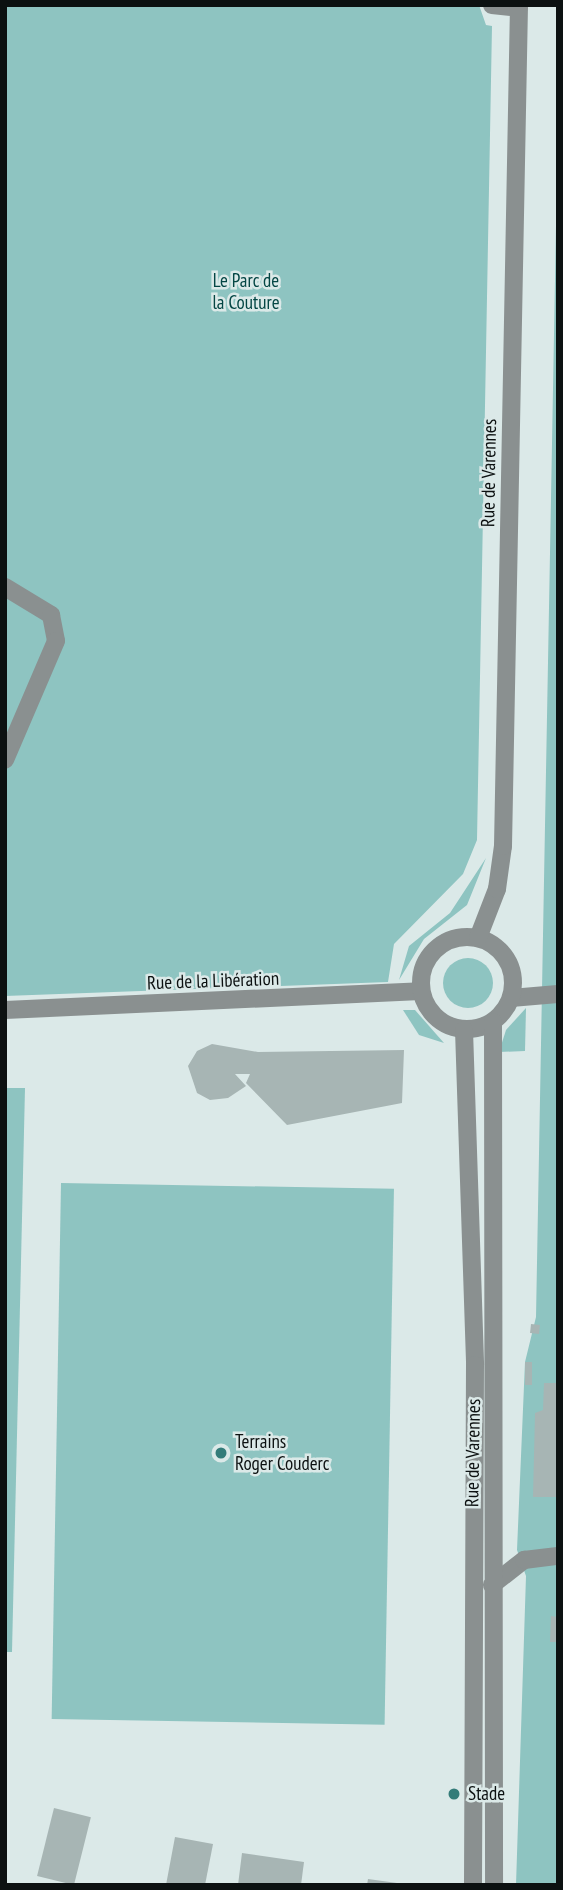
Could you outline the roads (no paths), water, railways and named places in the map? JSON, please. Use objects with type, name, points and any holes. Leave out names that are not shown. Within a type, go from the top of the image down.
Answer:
[{"type":"street","points":[[492,5],[519,7]]},
{"type":"street","name":"Rue de Varennes","points":[[478,938],[497,888],[503,846],[519,7]]},
{"type":"street","points":[[5,587],[51,615],[56,640],[5,760]]},
{"type":"street","points":[[478,938],[492,944],[511,968],[511,998],[493,1022],[464,1030],[436,1018],[421,991],[421,976],[435,949],[448,941],[478,938]]},
{"type":"street","name":"Rue de la Libération","points":[[5,1010],[421,991]]},
{"type":"street","points":[[511,998],[558,994]]},
{"type":"street","name":"Rue de Varennes","points":[[493,1022],[494,1885]]},
{"type":"street","name":"Rue de Varennes","points":[[464,1030],[475,1365],[473,1885]]},
{"type":"street","points":[[492,1585],[524,1560],[558,1556]]},
{"type":"place","name":"Terrains Roger Couderc","points":[[221,1453]]},
{"type":"place","name":"Stade","points":[[454,1794]]},
{"type":"park label","name":"Le Parc de la Couture","points":[[246,292]]}]
